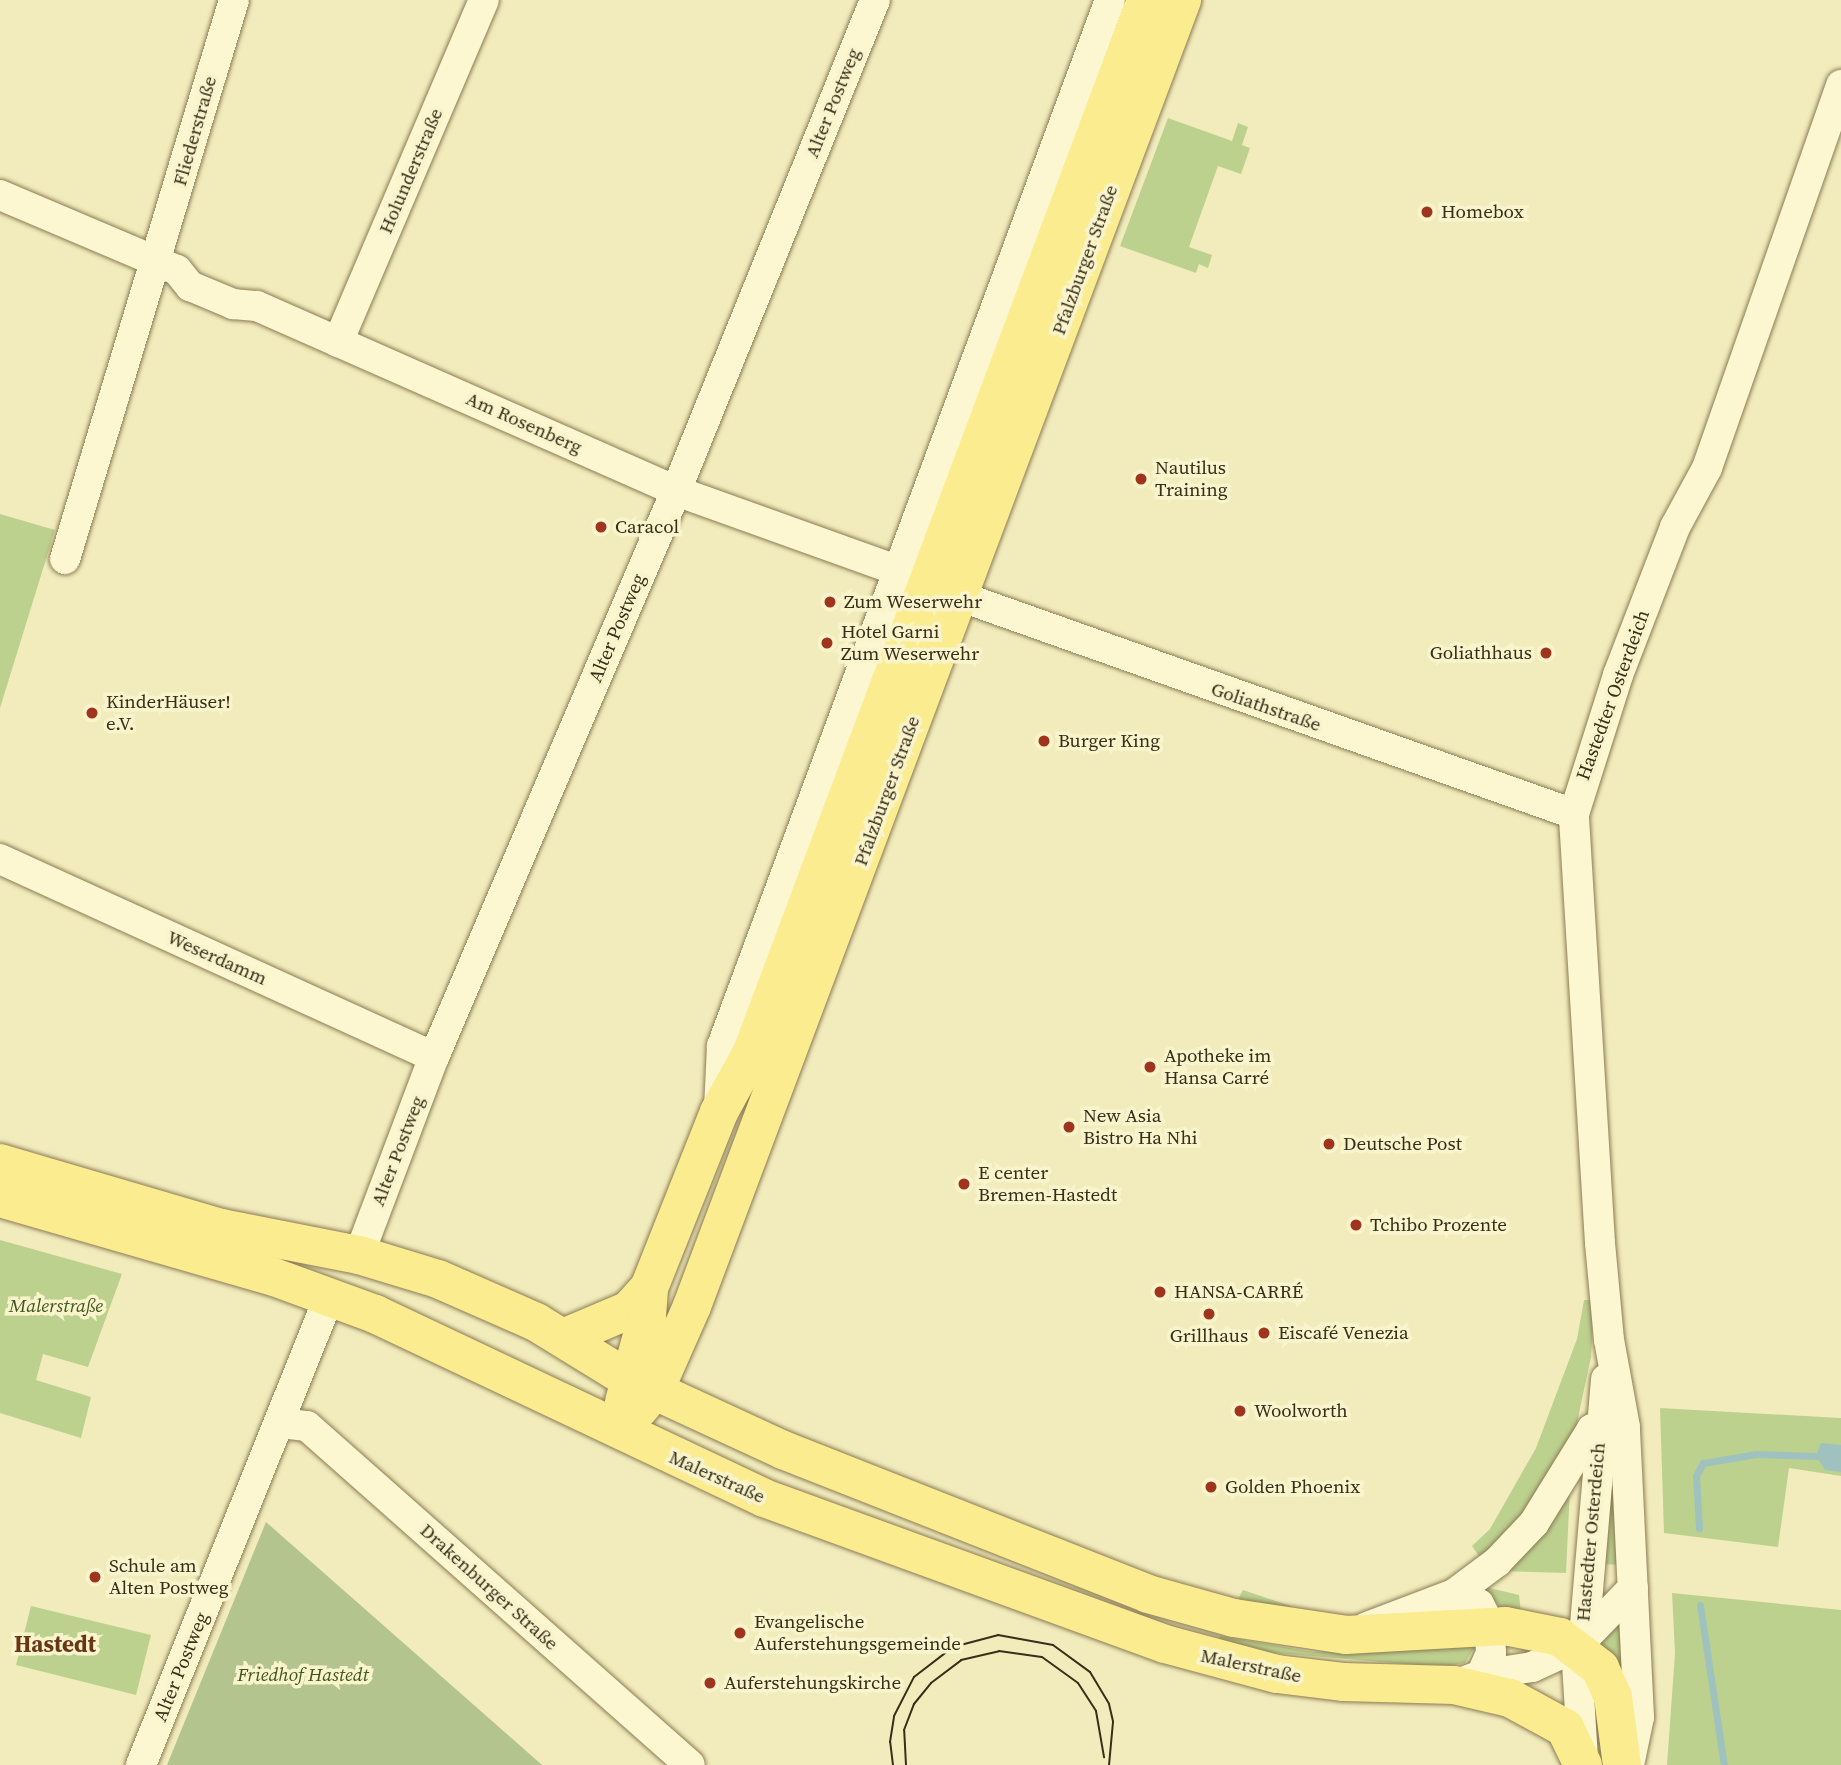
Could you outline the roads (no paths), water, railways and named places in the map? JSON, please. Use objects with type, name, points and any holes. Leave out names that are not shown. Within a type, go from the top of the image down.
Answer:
[{"type":"main road","name":"Pfalzburger Straße","points":[[641,1384],[649,1289],[719,1112],[752,1052],[1146,0]]},
{"type":"main road","name":"Pfalzburger Straße","points":[[620,1432],[641,1384],[692,1306],[1182,0]]},
{"type":"main road","points":[[0,1163],[221,1228],[359,1255],[490,1300],[563,1338],[641,1384],[782,1450],[1148,1594],[1257,1623],[1346,1635],[1490,1626],[1531,1628],[1576,1647],[1600,1668],[1613,1697],[1622,1765]]},
{"type":"main road","name":"Malerstraße","points":[[0,1198],[329,1297],[418,1333],[620,1432],[764,1498],[1197,1655],[1277,1674],[1343,1682],[1468,1680],[1531,1707],[1565,1728],[1583,1762]]},
{"type":"main road","name":"Pfalzburger Straße","points":[[563,1338],[629,1310],[649,1289]]},
{"type":"street","name":"Fliederstraße","points":[[157,262],[234,0]]},
{"type":"street","name":"Holunderstraße","points":[[338,342],[484,0]]},
{"type":"street","name":"Alter Postweg","points":[[359,1255],[434,1057],[676,491],[875,0]]},
{"type":"street","name":"Pfalzburger Straße","points":[[719,1112],[722,1045],[1110,0]]},
{"type":"street","name":"Hastedter Osterdeich","points":[[1629,1765],[1639,1717],[1625,1427],[1609,1340],[1574,814],[1618,675],[1675,527],[1707,468],[1841,85]]},
{"type":"street","name":"Am Rosenberg","points":[[0,195],[177,270],[190,286],[233,304],[257,306],[676,491],[900,571]]},
{"type":"street","points":[[65,559],[157,262]]},
{"type":"street","name":"Goliathstraße","points":[[959,596],[1574,814]]},
{"type":"street","name":"Weserdamm","points":[[0,859],[434,1057]]},
{"type":"street","name":"Alter Postweg","points":[[141,1765],[281,1423],[283,1404],[329,1297]]},
{"type":"street","name":"Hastedter Osterdeich","points":[[1583,1762],[1576,1647],[1585,1625],[1609,1340]]},
{"type":"street","name":"Drakenburger Straße","points":[[281,1423],[307,1426],[690,1765]]},
{"type":"street","points":[[1346,1635],[1454,1594],[1497,1562],[1534,1523],[1592,1429],[1602,1424]]},
{"type":"street","name":"Malerstraße","points":[[1468,1680],[1527,1668],[1576,1647],[1633,1588]]},
{"type":"street","points":[[1454,1594],[1479,1604],[1490,1626],[1491,1653],[1468,1680]]},
{"type":"water","points":[[1821,1443],[1841,1445],[1841,1472],[1825,1470],[1816,1456]]},
{"type":"waterway","points":[[1699,1528],[1696,1476],[1703,1463],[1756,1454],[1816,1456]]},
{"type":"waterway","points":[[1700,1605],[1724,1765]]},
{"type":"tram line","points":[[893,1765],[890,1742],[894,1716],[914,1677],[953,1647],[998,1635],[1053,1645],[1090,1672],[1109,1704],[1113,1722],[1109,1765]]},
{"type":"tram line","points":[[906,1765],[904,1730],[914,1704],[931,1683],[961,1660],[999,1651],[1042,1657],[1078,1683],[1096,1711],[1104,1757]]},
{"type":"place","name":"Homebox","points":[[1427,212]]},
{"type":"place","name":"Nautilus Training","points":[[1141,479]]},
{"type":"place","name":"Caracol","points":[[601,527]]},
{"type":"place","name":"Zum Weserwehr","points":[[830,602]]},
{"type":"place","name":"Hotel Garni Zum Weserwehr","points":[[827,643]]},
{"type":"place","name":"Goliathhaus","points":[[1546,653]]},
{"type":"place","name":"KinderHäuser! e.V.","points":[[92,713]]},
{"type":"place","name":"Burger King","points":[[1044,741]]},
{"type":"place","name":"Apotheke im Hansa Carré","points":[[1150,1067]]},
{"type":"place","name":"New Asia Bistro Ha Nhi","points":[[1069,1127]]},
{"type":"place","name":"Deutsche Post","points":[[1329,1144]]},
{"type":"place","name":"E center Bremen-Hastedt","points":[[964,1184]]},
{"type":"place","name":"Tchibo Prozente","points":[[1356,1225]]},
{"type":"place","name":"HANSA-CARRÉ","points":[[1160,1292]]},
{"type":"place","name":"Grillhaus","points":[[1209,1314]]},
{"type":"place","name":"Eiscafé Venezia","points":[[1264,1333]]},
{"type":"place","name":"Woolworth","points":[[1240,1411]]},
{"type":"place","name":"Golden Phoenix","points":[[1211,1487]]},
{"type":"place","name":"Schule am Alten Postweg","points":[[95,1577]]},
{"type":"place","name":"Evangelische Auferstehungsgemeinde","points":[[740,1633]]},
{"type":"place","name":"Auferstehungskirche","points":[[710,1683]]},
{"type":"district","name":"Hastedt","points":[[55,1644]]},
{"type":"park label","name":"Friedhof Hastedt","points":[[303,1675]]}]
